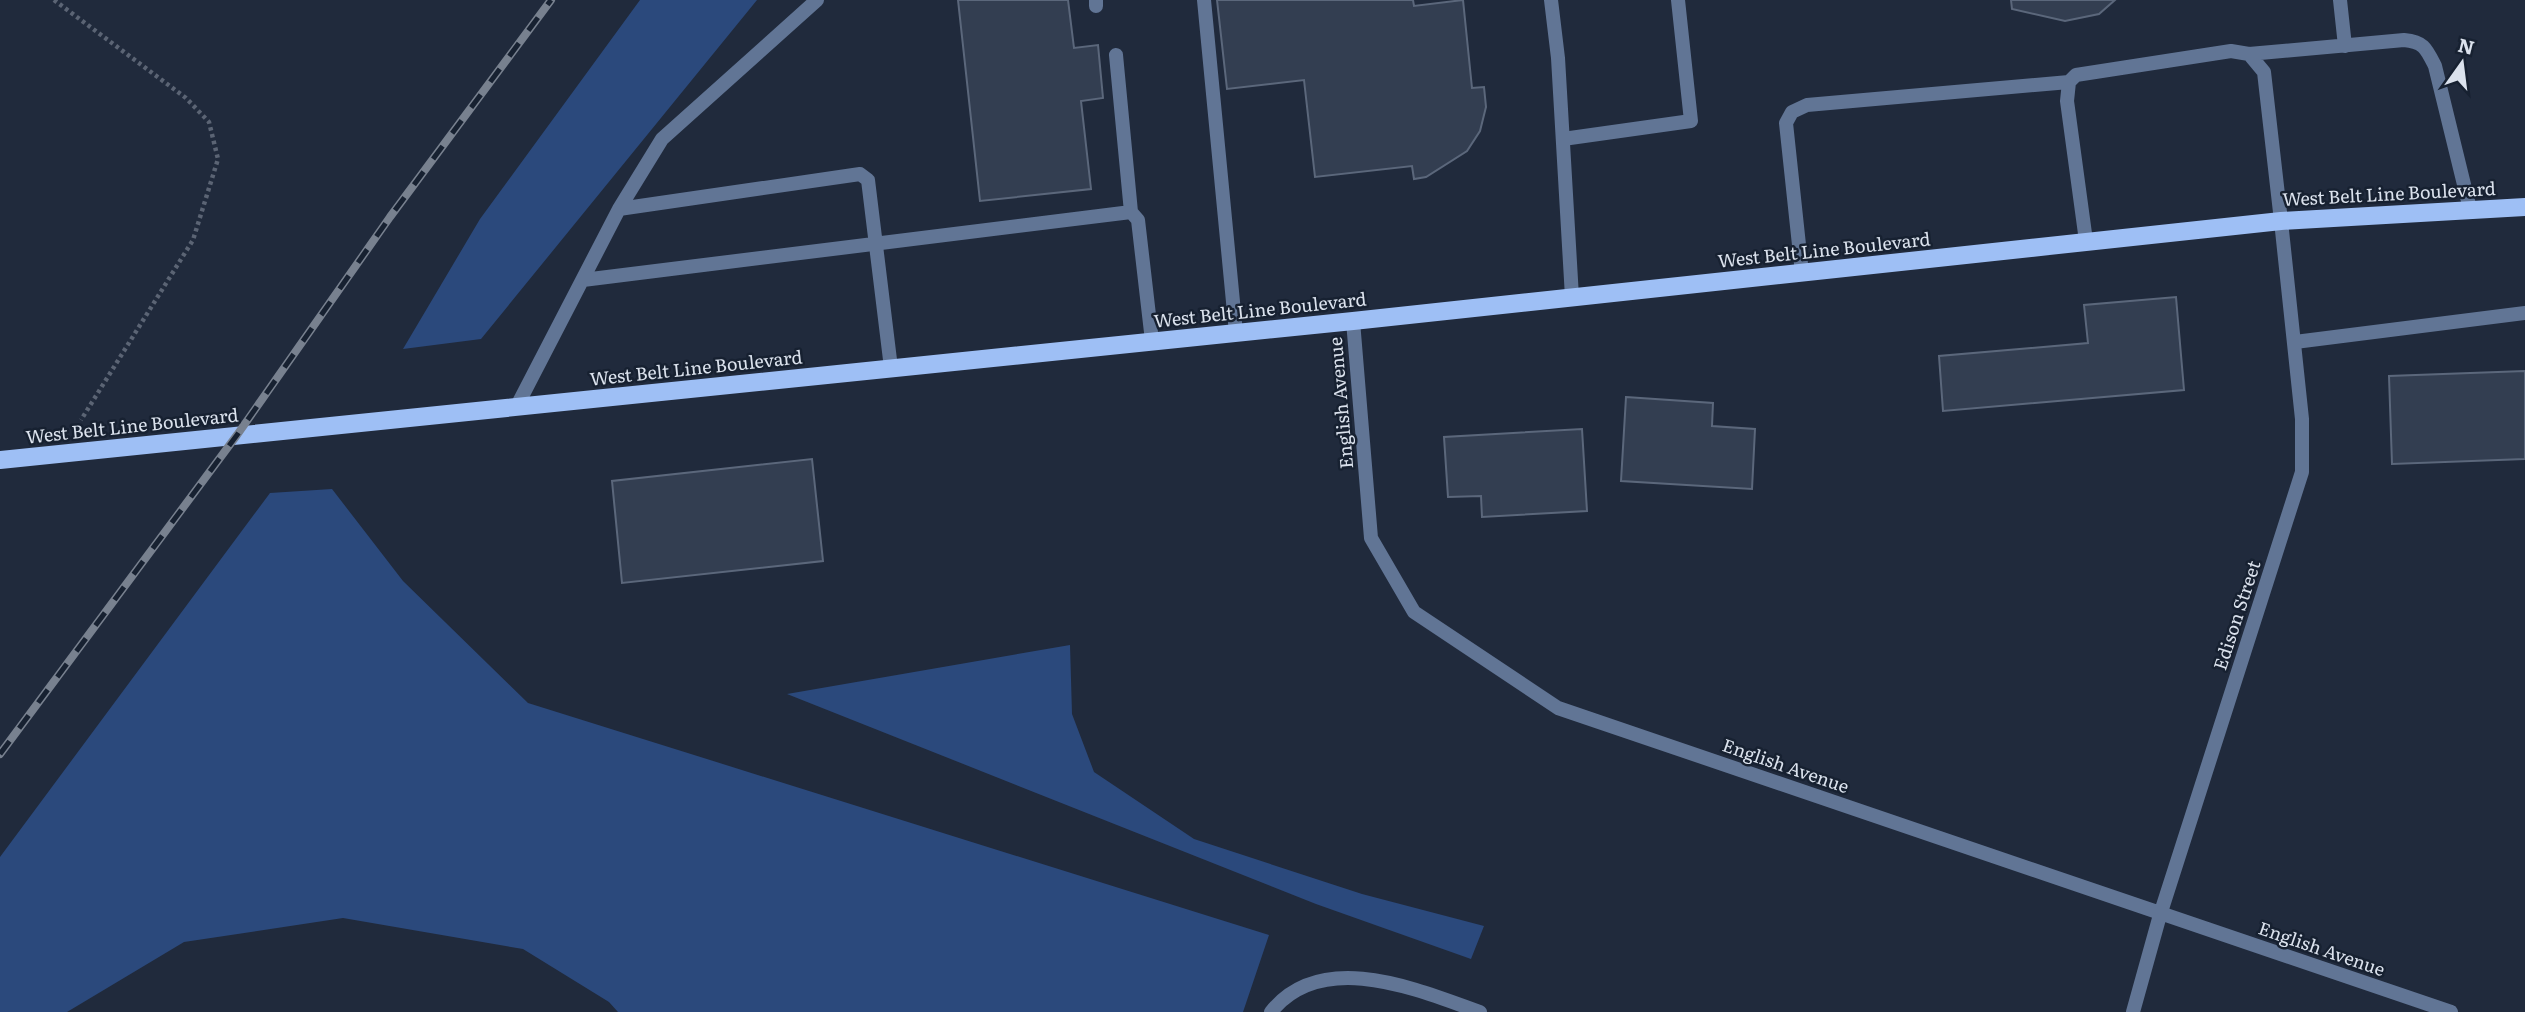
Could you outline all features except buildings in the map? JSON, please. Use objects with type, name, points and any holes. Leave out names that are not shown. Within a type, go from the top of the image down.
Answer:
[{"type":"main road","name":"West Belt Line Boulevard","points":[[0,460],[1572,298],[2281,220],[2525,207]]},
{"type":"street","points":[[517,406],[619,209],[662,139],[817,0]]},
{"type":"street","points":[[1204,0],[1236,333]]},
{"type":"street","points":[[1551,0],[1558,58],[1572,298]]},
{"type":"street","points":[[1563,139],[1691,121],[1678,0]]},
{"type":"street","points":[[2340,0],[2345,46]]},
{"type":"street","points":[[2086,242],[2067,101],[2069,82],[2076,75],[2231,51],[2249,54],[2417,41],[2427,48],[2435,66],[2470,209]]},
{"type":"street","name":"Edison Street","points":[[2133,1012],[2160,915],[2302,472],[2302,419],[2295,342],[2264,72],[2249,54]]},
{"type":"street","points":[[1116,55],[1131,212],[1138,220],[1152,341]]},
{"type":"street","points":[[1802,273],[1786,123],[1792,112],[1807,105],[2069,82]]},
{"type":"street","points":[[619,209],[860,174],[868,180],[891,369]]},
{"type":"street","points":[[583,280],[1131,212]]},
{"type":"street","points":[[2295,342],[2525,313]]},
{"type":"street","name":"English Avenue","points":[[1353,321],[1371,538],[1414,612],[1558,708],[2451,1012]]},
{"type":"street","points":[[1271,1012],[1283,998],[1313,983],[1365,978],[1419,990],[1480,1012]]},
{"type":"path","points":[[54,0],[186,98],[209,122],[218,159],[193,240],[60,454]]},
{"type":"shaded area","points":[[640,0],[757,0],[481,339],[403,349],[480,219]]},
{"type":"shaded area","points":[[332,489],[403,581],[528,703],[1269,935],[1243,1012],[618,1012],[609,1002],[523,949],[343,918],[184,942],[67,1012],[0,1012],[0,857],[270,493]]},
{"type":"shaded area","points":[[1070,645],[1072,714],[1094,772],[1194,839],[1362,894],[1484,926],[1471,959],[1316,904],[787,694]]},
{"type":"railway","points":[[0,754],[237,435],[390,217],[551,0]]}]
